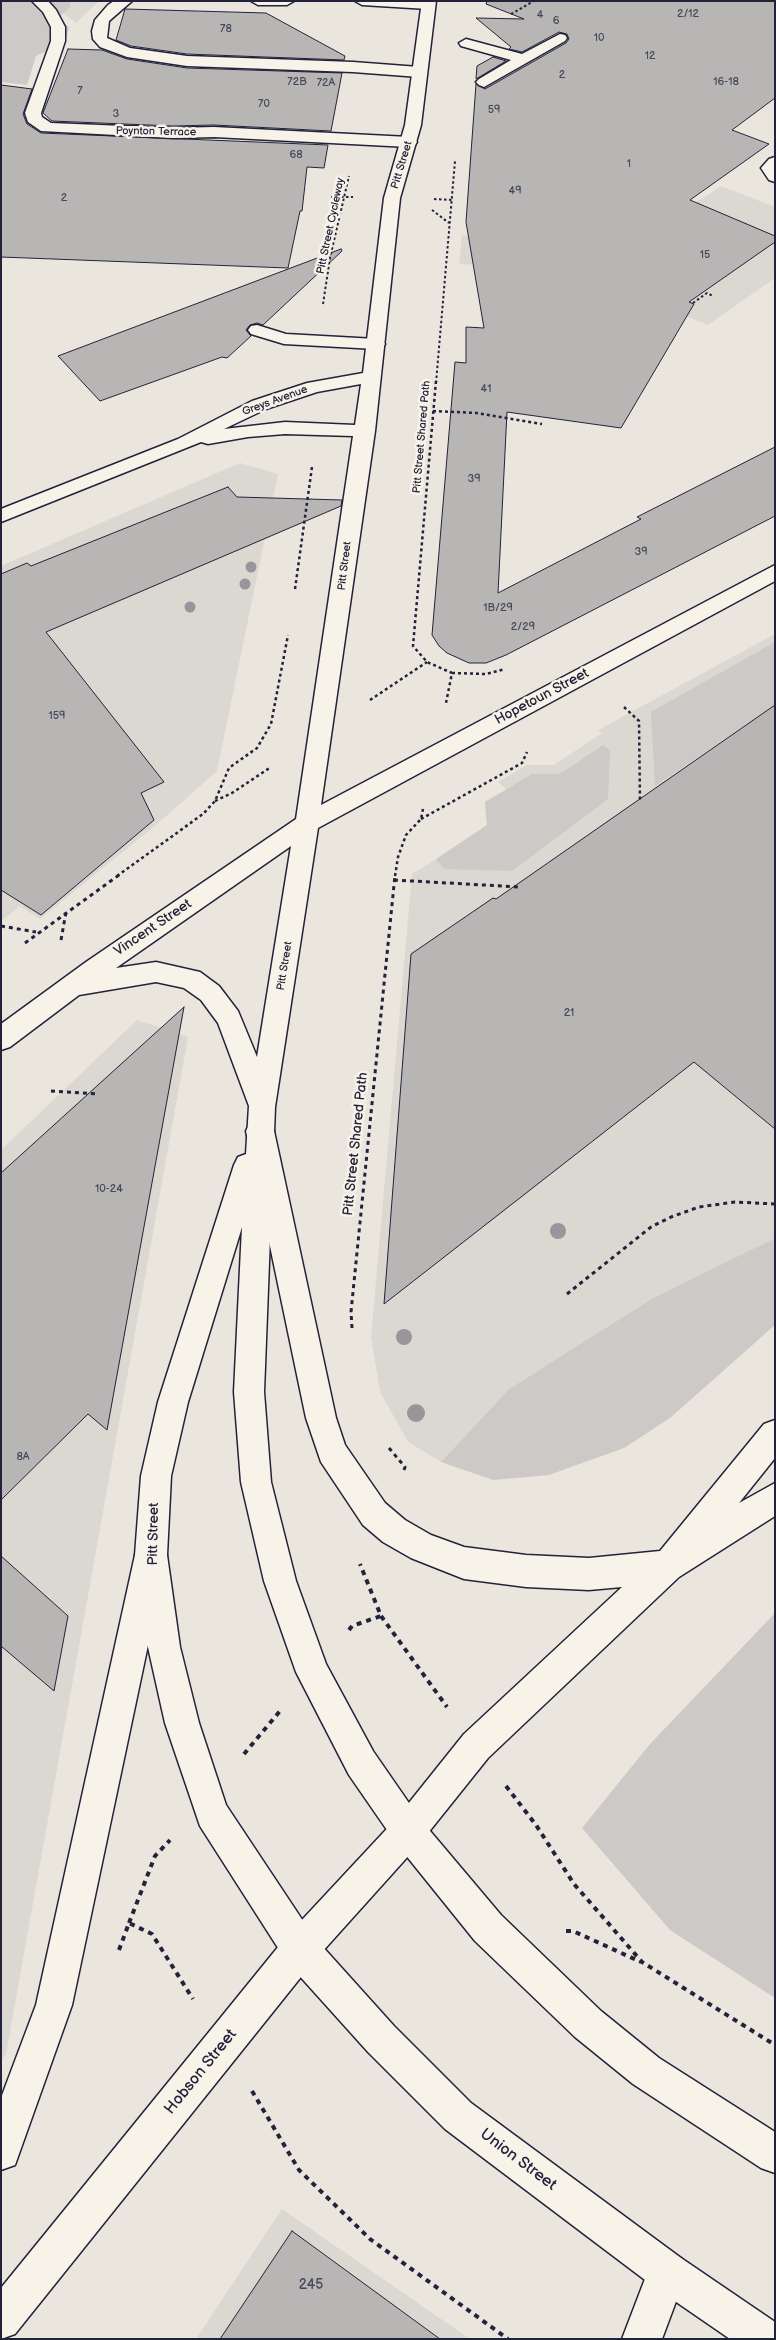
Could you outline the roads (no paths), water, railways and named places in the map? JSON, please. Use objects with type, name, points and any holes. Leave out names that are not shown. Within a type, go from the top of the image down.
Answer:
[{"type":"main road","name":"Poynton Terrace","points":[[39,1],[49,10],[58,27],[58,41],[33,113],[34,119],[40,124],[58,129],[173,133],[214,132],[409,142]]},
{"type":"main road","points":[[125,1],[113,8],[102,20],[99,31],[100,39],[105,44],[126,52],[187,61],[353,67],[419,72]]},
{"type":"main road","points":[[258,1],[287,1]]},
{"type":"main road","points":[[362,1],[428,3]]},
{"type":"main road","name":"Pitt Street","points":[[408,1831],[361,1763],[313,1672],[280,1581],[256,1482],[248,1392],[261,1119],[309,822],[365,431],[392,198],[409,142],[428,3]]},
{"type":"main road","points":[[484,82],[560,38]]},
{"type":"main road","points":[[466,43],[523,59]]},
{"type":"main road","points":[[775,162],[769,168],[775,177]]},
{"type":"main road","points":[[257,330],[284,339],[376,344]]},
{"type":"main road","name":"Greys Avenue","points":[[1,516],[185,443],[234,416],[287,394],[314,387],[371,377]]},
{"type":"main road","name":"Greys Avenue","points":[[185,443],[248,431],[285,428],[365,431]]},
{"type":"main road","name":"Hopetoun Street","points":[[309,822],[775,572]]},
{"type":"main road","name":"Vincent Street","points":[[1,1039],[68,988],[309,822]]},
{"type":"main road","points":[[68,988],[156,972],[191,979],[210,993],[229,1018],[261,1119],[321,1418],[332,1452],[374,1514],[394,1531],[422,1547],[464,1564],[526,1571],[589,1574],[668,1566],[775,1498]]},
{"type":"main road","name":"Pitt Street","points":[[261,1119],[173,1402],[156,1476],[151,1555],[164,1647],[182,1723],[212,1814],[300,1949]]},
{"type":"main road","points":[[668,1566],[775,1434]]},
{"type":"main road","points":[[1,2151],[54,2005],[151,1555]]},
{"type":"main road","name":"Hobson Street","points":[[1,2320],[300,1949],[408,1831],[476,1746],[668,1566]]},
{"type":"main road","points":[[408,1831],[488,1928],[588,2024],[646,2071],[775,2154]]},
{"type":"main road","name":"Union Street","points":[[300,1949],[381,2039],[458,2116],[667,2272],[765,2339]]},
{"type":"main road","points":[[642,2339],[667,2272]]}]
